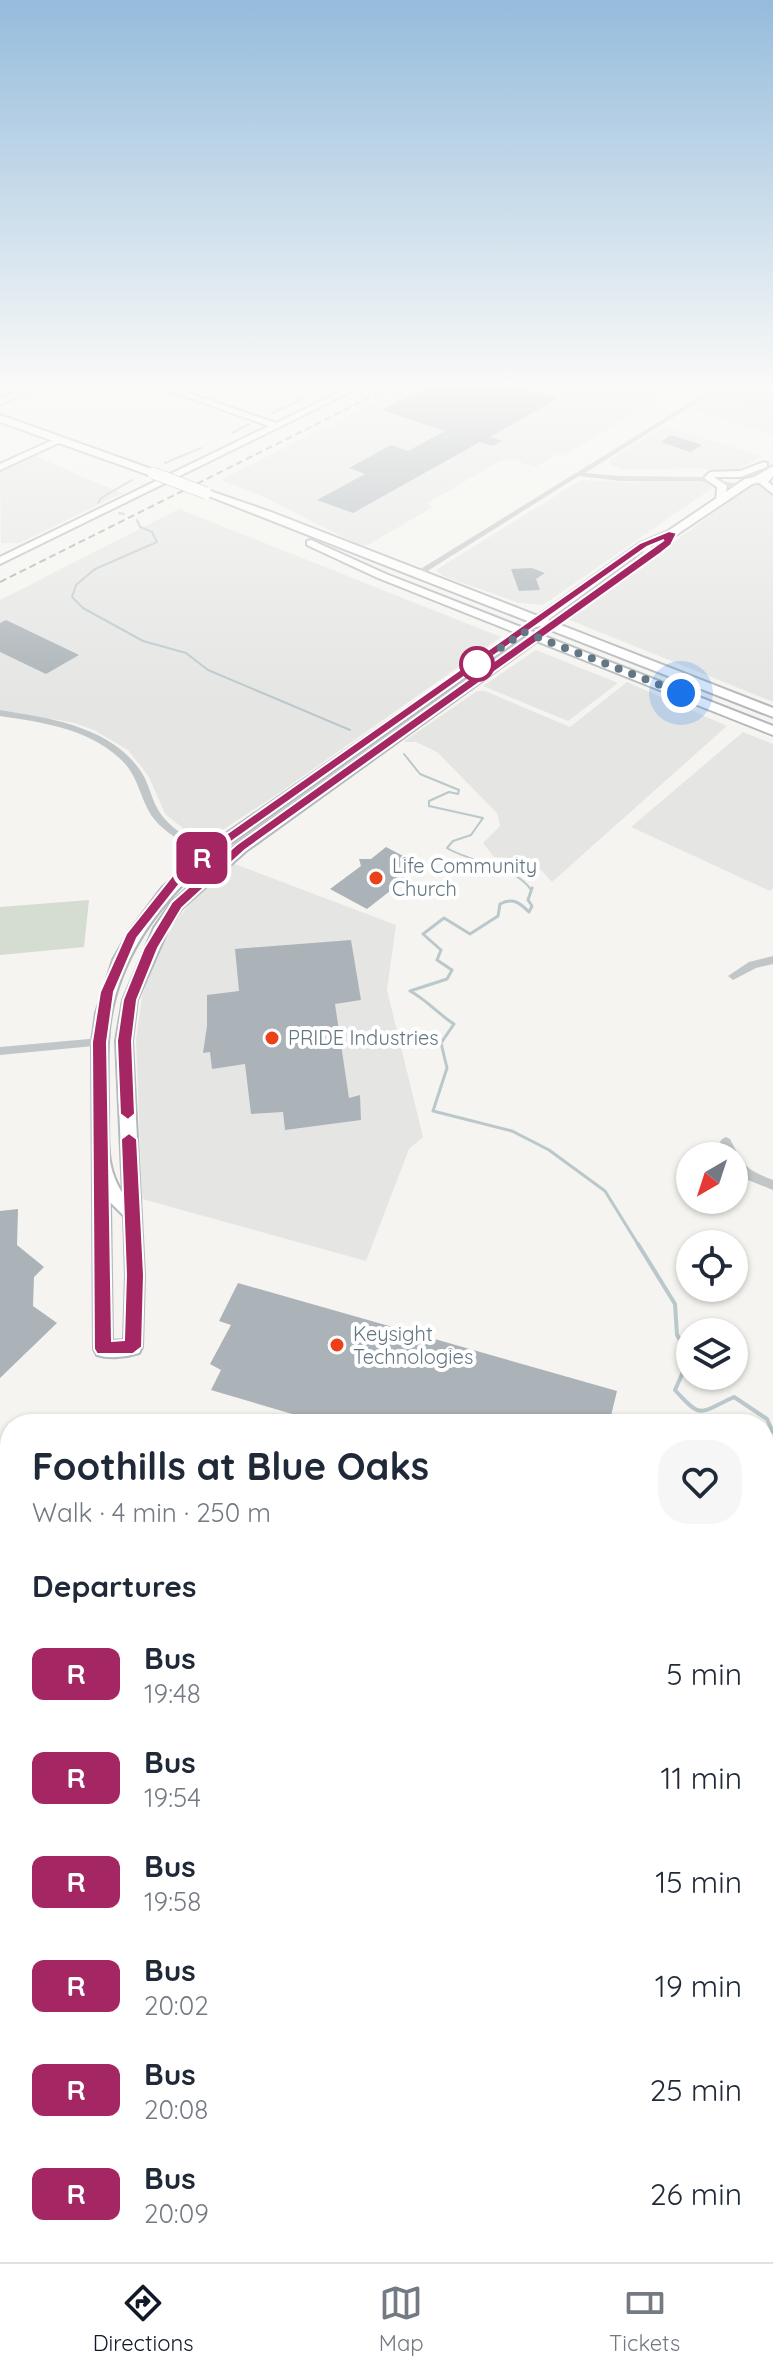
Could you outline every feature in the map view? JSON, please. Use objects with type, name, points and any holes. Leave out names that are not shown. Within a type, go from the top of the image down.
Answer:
[{"type":"main road","points":[[200,491],[773,713]]},
{"type":"main road","points":[[545,624],[569,601],[644,545],[672,533],[736,491]]},
{"type":"main road","points":[[253,511],[317,546],[382,576],[773,731]]},
{"type":"main road","points":[[530,634],[640,563],[667,543],[672,533]]},
{"type":"main road","points":[[317,546],[403,573],[418,573]]},
{"type":"main road","points":[[492,603],[536,610],[569,601]]},
{"type":"main road","points":[[742,718],[752,716],[773,723]]},
{"type":"street","points":[[0,561],[144,491]]},
{"type":"street","points":[[418,573],[551,491]]},
{"type":"street","points":[[719,502],[721,491]]},
{"type":"street","points":[[640,563],[638,561],[650,552],[644,545]]},
{"type":"street","points":[[0,550],[12,555]]},
{"type":"street","points":[[530,634],[226,860],[177,905],[161,928],[130,1000],[124,1041],[135,1275],[133,1347],[103,1349],[100,1042],[107,992],[131,937],[178,878],[209,852],[530,634]]},
{"type":"street","points":[[0,713],[71,727],[117,750],[139,775],[164,825],[174,834],[226,860]]},
{"type":"street","points":[[733,976],[753,965],[773,960]]},
{"type":"street","points":[[0,1051],[124,1041]]},
{"type":"street","points":[[101,1168],[115,1197],[131,1212]]},
{"type":"street","points":[[748,1175],[773,1185]]},
{"type":"shaded area","points":[[0,491],[122,493],[20,543],[1,543]]},
{"type":"shaded area","points":[[248,491],[449,491],[427,503],[433,507],[366,546]]},
{"type":"shaded area","points":[[564,491],[708,491],[543,605],[519,603],[443,576],[436,570]]},
{"type":"shaded area","points":[[745,491],[773,491],[773,702],[567,619]]},
{"type":"shaded area","points":[[179,509],[501,637],[282,791],[209,839],[198,840],[165,814],[149,777],[128,750],[94,730],[74,723],[0,710],[0,600]]},
{"type":"shaded area","points":[[536,650],[618,683],[568,721],[483,686]]},
{"type":"shaded area","points":[[627,682],[727,726],[552,882],[532,866],[512,858],[494,857],[483,843],[500,826],[497,813],[437,752],[416,742],[403,742],[477,691],[485,691],[570,727]]},
{"type":"shaded area","points":[[743,732],[773,744],[773,888],[770,891],[631,827]]},
{"type":"shaded area","points":[[232,863],[396,925],[387,990],[423,1137],[409,1149],[366,1261],[142,1199],[136,1040],[142,996],[154,959],[176,921]]},
{"type":"shaded area","points":[[89,900],[84,947],[0,955],[0,907]]},
{"type":"building","points":[[334,491],[393,491],[353,513],[317,500]]},
{"type":"building","points":[[532,568],[545,573],[536,579],[540,590],[519,591],[511,569]]},
{"type":"building","points":[[6,620],[79,655],[46,674],[0,652],[0,623]]},
{"type":"building","name":"Life Community Church","points":[[386,847],[422,866],[367,909],[330,889],[361,866],[359,859],[371,859]]},
{"type":"building","name":"PRIDE Industries","points":[[351,940],[361,1000],[335,1004],[349,1098],[360,1095],[361,1120],[285,1130],[283,1112],[251,1114],[245,1064],[212,1069],[210,1052],[203,1053],[207,995],[239,991],[235,949]]},
{"type":"building","points":[[18,1209],[17,1245],[44,1267],[34,1277],[33,1306],[57,1323],[0,1378],[0,1211]]},
{"type":"building","name":"Keysight Technologies","points":[[238,1283],[617,1391],[611,1414],[292,1414],[211,1390],[221,1370],[210,1364],[231,1325],[219,1321]]},
{"type":"waterway","points":[[98,503],[114,491]]},
{"type":"waterway","points":[[119,513],[124,514]]},
{"type":"waterway","points":[[137,520],[140,527],[152,532],[157,542],[95,569],[76,585],[72,597],[83,608],[143,641],[186,653],[208,670],[350,730]]},
{"type":"waterway","points":[[404,754],[420,774],[459,790],[458,794],[449,792],[429,801],[429,806],[483,818],[471,835],[453,841],[447,848],[515,875],[531,890]]},
{"type":"waterway","points":[[532,888],[528,900],[532,906],[529,912],[509,901],[500,904],[498,916],[470,934],[444,918],[423,934],[441,950],[437,960],[452,970],[447,979],[410,991],[454,1024],[441,1043],[447,1068],[433,1111],[512,1131],[549,1150],[605,1191],[639,1246]]},
{"type":"waterway","points":[[638,1244],[675,1304],[676,1320]]},
{"type":"waterway","points":[[676,1388],[696,1410],[707,1410],[734,1397],[760,1414]]},
{"type":"railway","points":[[0,582],[183,491]]},
{"type":"bus line","name":"R","points":[[128,1114],[124,1041],[130,1000],[151,948],[177,905],[241,848],[657,551],[667,543],[672,533],[644,545],[589,587],[209,852],[178,878],[131,937],[102,1011],[99,1060],[105,1313],[103,1349],[133,1347],[135,1275],[129,1139]]},
{"type":"place","name":"Life Community Church","points":[[376,878]]},
{"type":"place","name":"PRIDE Industries","points":[[272,1038]]},
{"type":"place","name":"Keysight Technologies","points":[[337,1345]]},
{"type":"route","points":[[477,664],[524,632],[681,693]]}]
